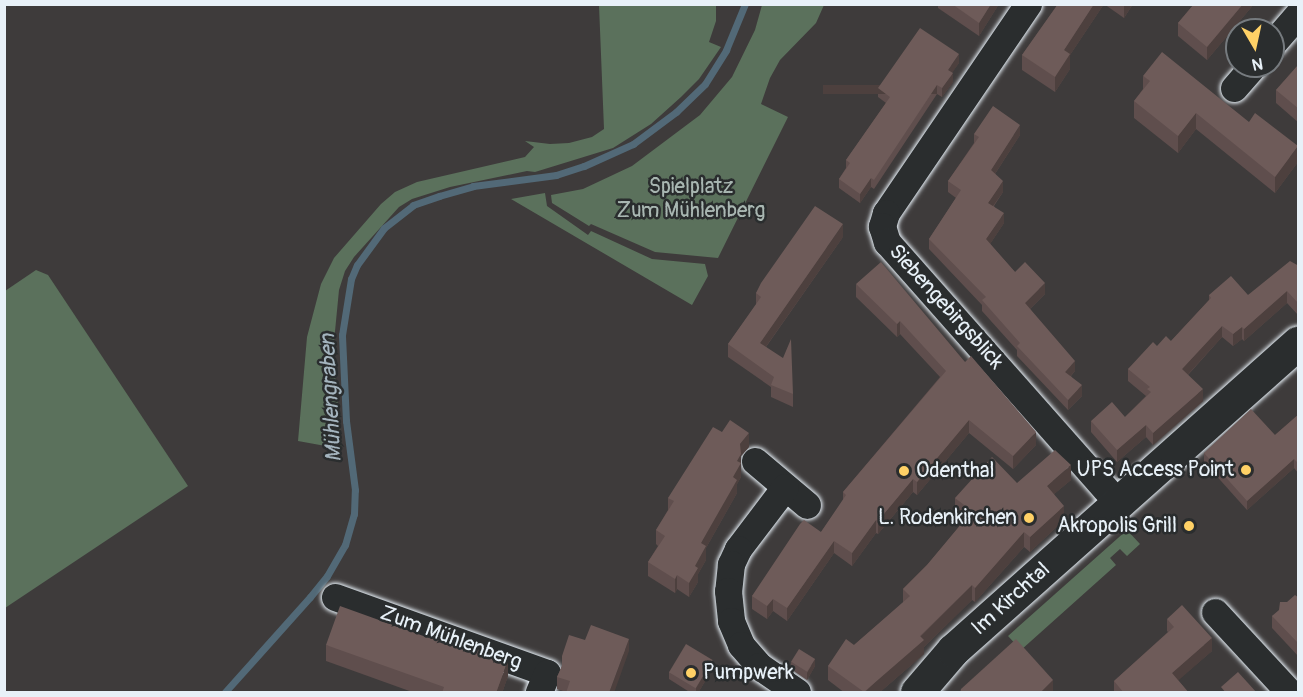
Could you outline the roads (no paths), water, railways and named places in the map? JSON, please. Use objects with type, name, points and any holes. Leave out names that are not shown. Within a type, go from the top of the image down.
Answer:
[{"type":"street","name":"Siebengebirgsblick","points":[[1028,4],[886,213],[882,226],[887,242],[1119,504]]},
{"type":"street","points":[[1285,31],[1299,15]]},
{"type":"street","points":[[1234,88],[1243,78]]},
{"type":"street","name":"Im Kirchtal","points":[[916,693],[953,650],[1299,343]]},
{"type":"street","points":[[754,461],[807,505]]},
{"type":"street","points":[[785,488],[738,549],[731,564],[728,591],[731,621],[741,645],[759,666],[797,693]]},
{"type":"street","name":"Zum Mühlenberg","points":[[335,597],[546,673],[539,693]]},
{"type":"street","points":[[1215,612],[1288,693]]},
{"type":"waterway","name":"Mühlengraben","points":[[225,692],[310,597],[327,576],[345,545],[354,514],[355,490],[346,421],[342,335],[351,279],[357,265],[384,228],[413,205],[439,196],[473,186],[556,175],[584,166],[633,144],[676,112],[705,84],[726,50],[745,4]]},
{"type":"place","name":"UPS Access Point","points":[[1246,470]]},
{"type":"place","name":"Odenthal","points":[[904,471]]},
{"type":"place","name":"L. Rodenkirchen","points":[[1029,518]]},
{"type":"place","name":"Akropolis Grill","points":[[1189,526]]},
{"type":"place","name":"Pumpwerk","points":[[691,673]]},
{"type":"park label","name":"Spielplatz Zum Mühlenberg","points":[[691,199]]}]
